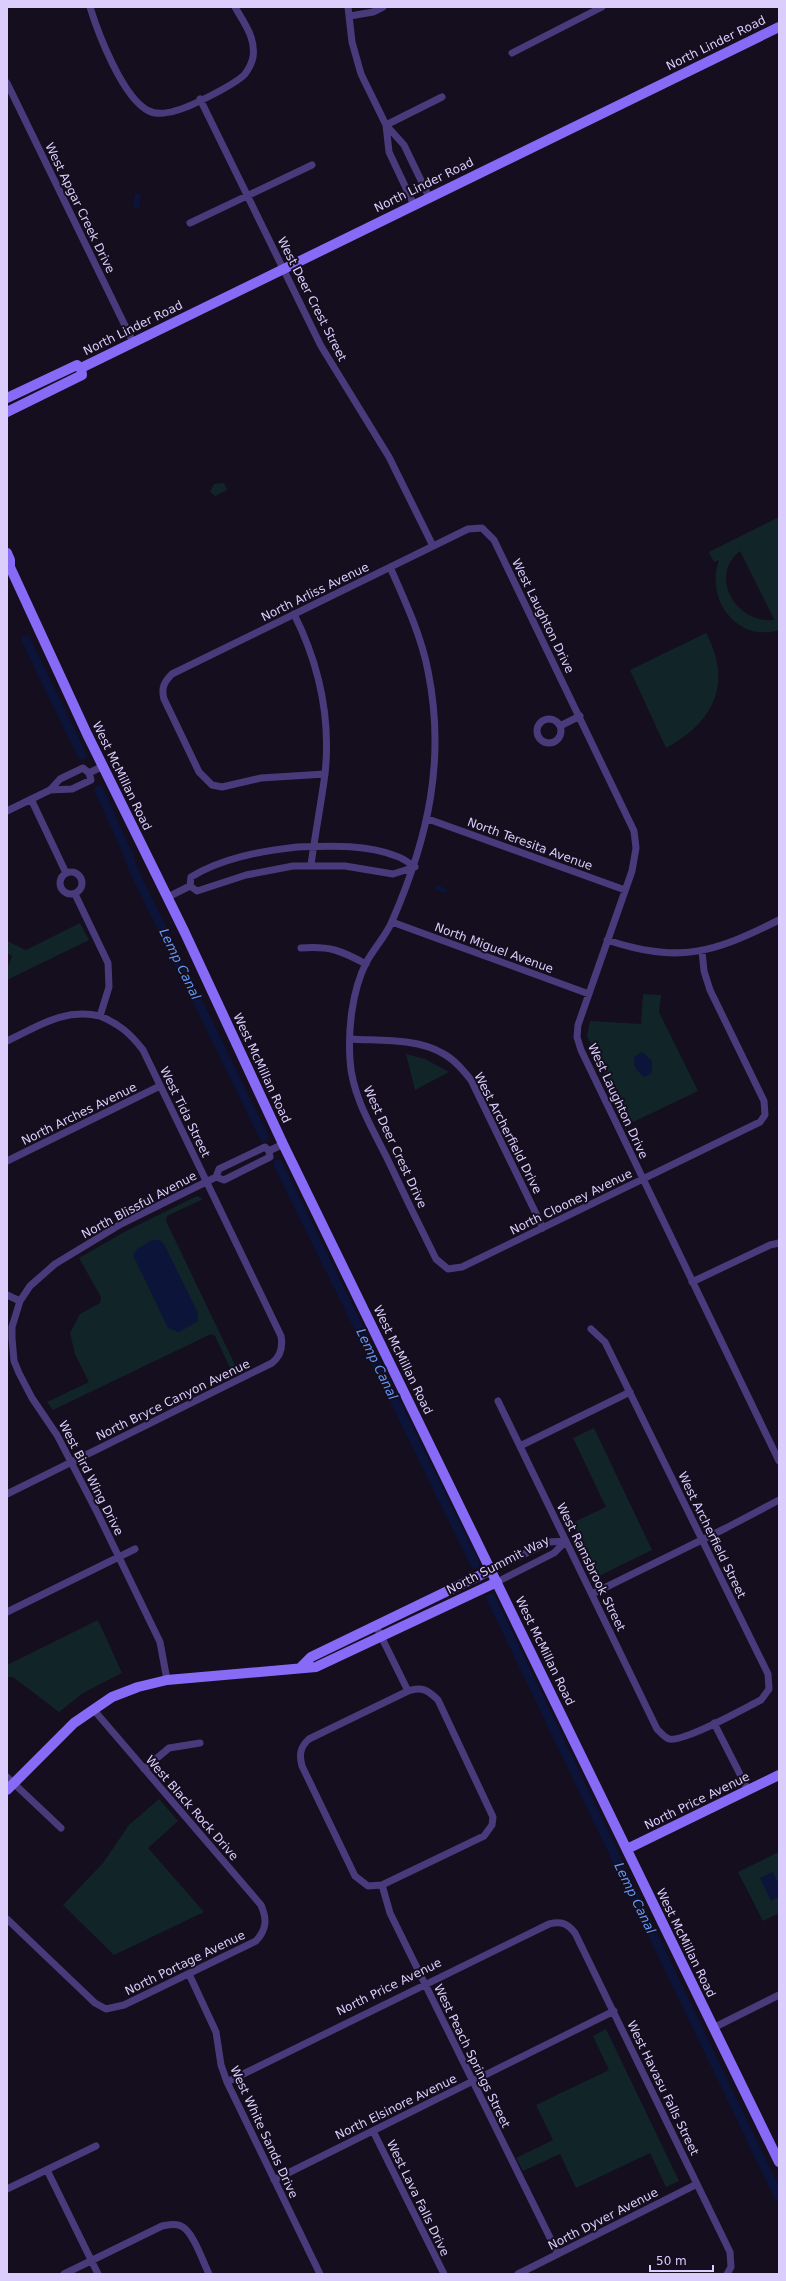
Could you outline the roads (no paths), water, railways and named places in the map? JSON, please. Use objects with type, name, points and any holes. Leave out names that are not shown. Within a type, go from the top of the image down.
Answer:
[{"type":"main road","name":"North Linder Road","points":[[81,368],[779,27]]},
{"type":"main road","name":"North Linder Road","points":[[7,398],[77,365],[81,368]]},
{"type":"main road","name":"North Linder Road","points":[[7,412],[82,375],[81,368]]},
{"type":"main road","name":"West McMillan Road","points":[[7,553],[10,560],[8,567],[103,766],[168,897],[283,1144],[779,2162]]},
{"type":"main road","name":"North Summit Way","points":[[300,1668],[311,1657],[491,1570]]},
{"type":"main road","name":"North Summit Way","points":[[9,1783],[74,1722],[112,1697],[138,1687],[167,1680],[316,1667],[497,1582]]},
{"type":"main road","name":"North Price Avenue","points":[[627,1849],[779,1775]]},
{"type":"street","points":[[90,7],[96,29],[128,93],[137,104],[150,112],[164,113],[179,110],[240,78],[246,73],[253,59],[254,45],[249,31],[235,7]]},
{"type":"street","points":[[348,7],[352,42],[361,74],[386,125],[404,145],[429,197]]},
{"type":"street","points":[[350,16],[373,12],[383,7]]},
{"type":"street","points":[[512,53],[600,8]]},
{"type":"street","name":"West Apgar Creek Drive","points":[[8,88],[133,342]]},
{"type":"street","points":[[386,125],[442,97]]},
{"type":"street","name":"West Deer Crest Street","points":[[200,99],[321,346],[389,457],[433,546]]},
{"type":"street","points":[[386,125],[389,152],[414,205]]},
{"type":"street","points":[[190,223],[312,165]]},
{"type":"street","name":"North Arliss Avenue","points":[[325,774],[261,778],[222,787],[212,785],[199,772],[164,699],[163,686],[172,674],[468,529],[482,528]]},
{"type":"street","name":"West Laughton Drive","points":[[482,528],[494,540],[634,830],[636,848],[632,871],[578,1026],[577,1037],[581,1050],[779,1461]]},
{"type":"street","name":"West Deer Crest Drive","points":[[390,567],[409,611],[428,671],[433,716],[434,766],[428,819],[415,867],[392,922],[366,964],[352,1010],[350,1039],[353,1080],[360,1103],[436,1259],[448,1269]]},
{"type":"street","points":[[294,614],[307,640],[321,692],[326,734],[325,774],[311,865]]},
{"type":"street","points":[[560,726],[580,716]]},
{"type":"street","points":[[89,773],[103,766]]},
{"type":"street","points":[[7,810],[50,790],[60,780],[83,768],[89,773],[91,780],[72,789],[50,790]]},
{"type":"street","points":[[31,799],[66,874]]},
{"type":"street","name":"North Teresita Avenue","points":[[428,819],[625,890]]},
{"type":"street","points":[[190,886],[192,877],[204,870],[250,855],[273,850],[314,846],[367,849],[397,856],[415,867]]},
{"type":"street","points":[[190,886],[197,891],[246,875],[293,866],[345,866],[393,874],[415,867]]},
{"type":"street","points":[[73,872],[81,879],[81,889],[75,894],[68,894],[60,886],[61,879],[66,874],[73,872]]},
{"type":"street","points":[[168,897],[190,886]]},
{"type":"street","points":[[75,894],[108,963],[109,987],[100,1016]]},
{"type":"street","points":[[607,940],[636,950],[664,954],[692,953],[724,945],[779,920]]},
{"type":"street","name":"North Miguel Avenue","points":[[392,922],[589,994]]},
{"type":"street","points":[[301,948],[319,947],[339,950],[366,964]]},
{"type":"street","name":"North Clooney Avenue","points":[[448,1269],[462,1267],[643,1180],[754,1126],[765,1115],[764,1101],[710,990],[704,971],[702,951]]},
{"type":"street","name":"West Tida Street","points":[[7,1041],[67,1014],[84,1012],[115,1022],[130,1033],[143,1050],[281,1336],[283,1345],[280,1352]]},
{"type":"street","name":"West Archerfield Drive","points":[[350,1039],[423,1046],[442,1052],[458,1066],[472,1080],[543,1228]]},
{"type":"street","name":"North Arches Avenue","points":[[7,1161],[160,1086]]},
{"type":"street","name":"North Blissful Avenue","points":[[269,1151],[283,1144]]},
{"type":"street","name":"North Blissful Avenue","points":[[20,1301],[30,1286],[55,1264],[121,1224],[216,1177],[219,1169],[265,1147],[269,1151],[270,1158],[224,1180],[216,1177]]},
{"type":"street","points":[[692,1282],[770,1245],[779,1243]]},
{"type":"street","points":[[7,1295],[20,1301]]},
{"type":"street","name":"West Bird Wing Drive","points":[[20,1301],[12,1327],[14,1361],[25,1385],[51,1424],[72,1462],[160,1642],[167,1680]]},
{"type":"street","name":"West Archerfield Street","points":[[591,1329],[605,1342],[768,1674],[769,1689],[761,1700],[714,1723]]},
{"type":"street","name":"North Bryce Canyon Avenue","points":[[7,1494],[272,1364],[280,1352]]},
{"type":"street","points":[[520,1446],[630,1392]]},
{"type":"street","name":"West Ramsbrook Street","points":[[498,1401],[657,1729],[669,1739],[684,1738],[714,1723]]},
{"type":"street","points":[[592,1594],[703,1540],[779,1500]]},
{"type":"street","name":"North Summit Way","points":[[491,1570],[549,1542],[566,1541]]},
{"type":"street","name":"North Summit Way","points":[[497,1582],[554,1553],[566,1541]]},
{"type":"street","points":[[7,1612],[135,1549]]},
{"type":"street","points":[[376,1626],[408,1691]]},
{"type":"street","points":[[416,1688],[423,1688],[431,1692],[438,1700],[491,1810],[492,1825],[484,1836],[382,1885],[368,1886],[355,1876],[302,1766],[300,1752],[309,1739],[408,1691],[416,1688]]},
{"type":"street","name":"West Black Rock Drive","points":[[93,1709],[261,1905],[266,1916],[266,1926]]},
{"type":"street","points":[[714,1723],[748,1790]]},
{"type":"street","points":[[144,1769],[169,1748],[200,1743]]},
{"type":"street","points":[[9,1783],[61,1828]]},
{"type":"street","name":"West Peach Springs Street","points":[[382,1885],[390,1913],[558,2254]]},
{"type":"street","name":"North Portage Avenue","points":[[7,1919],[95,2003],[106,2009],[124,2005],[256,1941],[266,1926]]},
{"type":"street","name":"North Price Avenue","points":[[227,2082],[549,1924],[557,1922],[565,1923]]},
{"type":"street","name":"West Havasu Falls Street","points":[[565,1923],[575,1933],[730,2252],[731,2267],[727,2274]]},
{"type":"street","name":"West White Sands Drive","points":[[189,1974],[216,2032],[220,2065],[227,2082],[317,2273]]},
{"type":"street","points":[[713,2028],[779,1995]]},
{"type":"street","name":"North Elsinore Avenue","points":[[274,2180],[614,2012]]},
{"type":"street","name":"West Lava Falls Drive","points":[[374,2131],[444,2274]]},
{"type":"street","points":[[7,2189],[96,2146]]},
{"type":"street","points":[[47,2170],[98,2274]]},
{"type":"street","name":"North Dyver Avenue","points":[[518,2274],[698,2184]]},
{"type":"street","points":[[64,2274],[162,2226],[172,2224],[181,2226],[190,2234],[209,2274]]},
{"type":"water","points":[[135,194],[141,194],[139,208],[133,207]]},
{"type":"water","points":[[437,885],[447,889],[446,893],[435,890],[434,887]]},
{"type":"water","points":[[642,1052],[652,1061],[652,1073],[644,1077],[634,1064],[634,1057]]},
{"type":"water","points":[[152,1240],[159,1240],[164,1244],[198,1313],[198,1321],[179,1332],[168,1328],[133,1255],[137,1249]]},
{"type":"water","points":[[773,1872],[779,1884],[779,1897],[771,1901],[760,1878]]},
{"type":"waterway","name":"Lemp Canal","points":[[26,640],[82,755]]},
{"type":"waterway","name":"Lemp Canal","points":[[99,790],[128,854],[133,869],[264,1137]]},
{"type":"waterway","name":"Lemp Canal","points":[[278,1164],[475,1564]]},
{"type":"waterway","name":"Lemp Canal","points":[[491,1598],[779,2197]]}]
